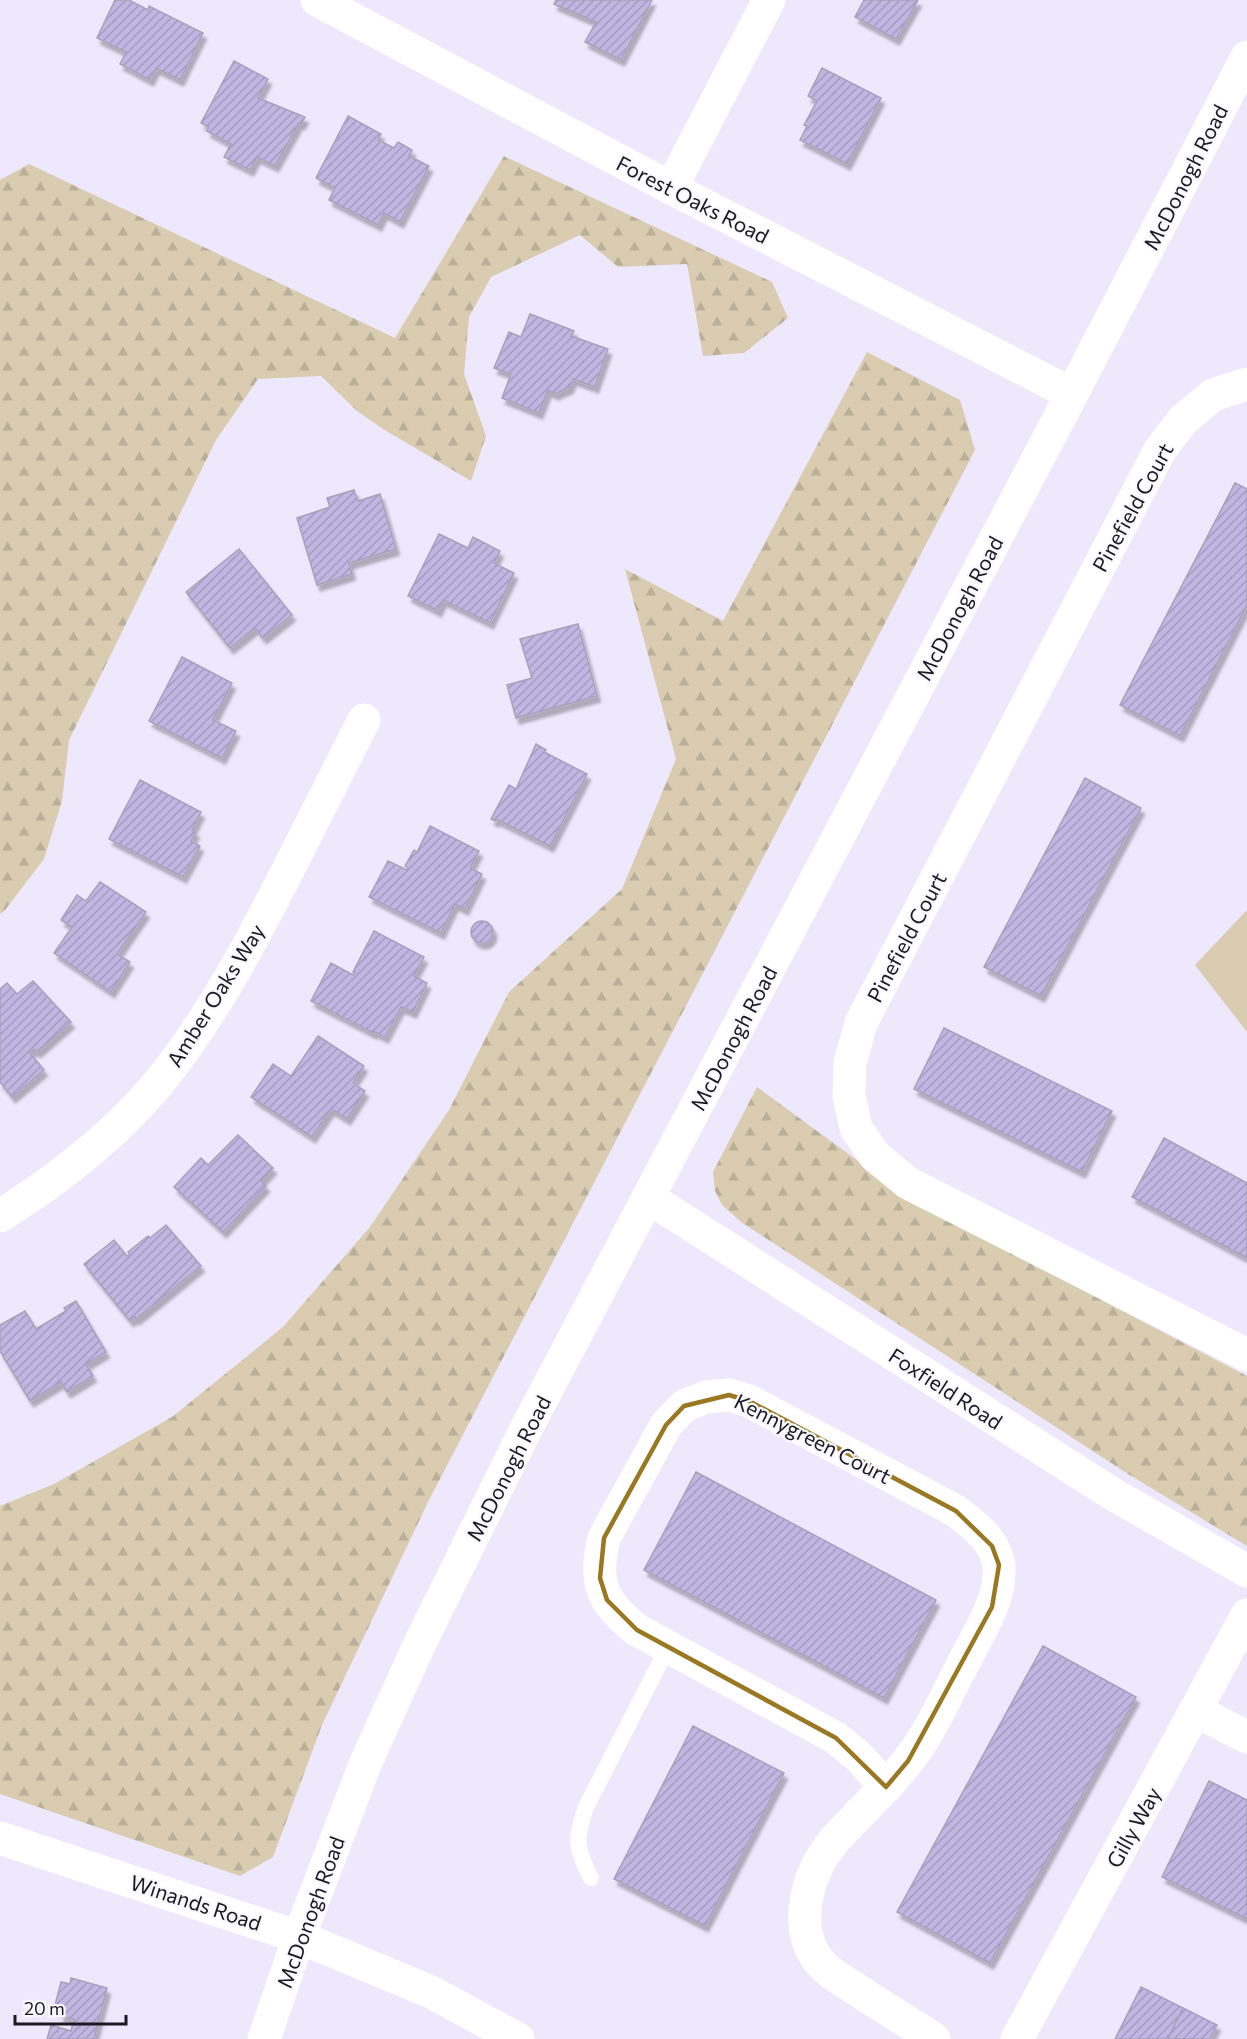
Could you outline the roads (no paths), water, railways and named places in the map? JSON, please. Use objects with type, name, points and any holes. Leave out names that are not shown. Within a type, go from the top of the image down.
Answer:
[{"type":"street","name":"Forest Oaks Road","points":[[317,0],[671,188],[1072,394]]},
{"type":"street","points":[[671,188],[768,0]]},
{"type":"street","name":"McDonogh Road","points":[[264,2039],[299,1936],[366,1762],[421,1641],[526,1429],[1072,394],[1247,57]]},
{"type":"street","name":"Pinefield Court","points":[[1247,384],[1213,395],[1183,420],[1160,450],[861,1023],[850,1063],[849,1096],[856,1128],[875,1156],[908,1183],[1247,1355]]},
{"type":"street","name":"Amber Oaks Way","points":[[0,1216],[46,1187],[105,1138],[155,1086],[190,1039],[247,950],[364,720]]},
{"type":"street","name":"Foxfield Road","points":[[649,1198],[1111,1493],[1247,1571]]},
{"type":"street","name":"Kennygreen Court","points":[[886,1787],[859,1758],[836,1738],[637,1630],[622,1618],[607,1600],[600,1578],[599,1557],[604,1538],[666,1425],[684,1406],[706,1397],[729,1395],[749,1401],[956,1511],[976,1527],[992,1546],[999,1565],[998,1587],[992,1607],[937,1714],[908,1761],[886,1787],[832,1844],[820,1863],[805,1902],[804,1919],[807,1938],[816,1958],[834,1975],[934,2039]]},
{"type":"street","name":"Gilly Way","points":[[1017,2039],[1247,1615]]},
{"type":"street","points":[[1196,1711],[1247,1737]]},
{"type":"street","name":"Winands Road","points":[[0,1838],[299,1936],[431,1992],[518,2039]]},
{"type":"lane","points":[[591,1878],[577,1844],[579,1827],[586,1807],[668,1647]]}]
